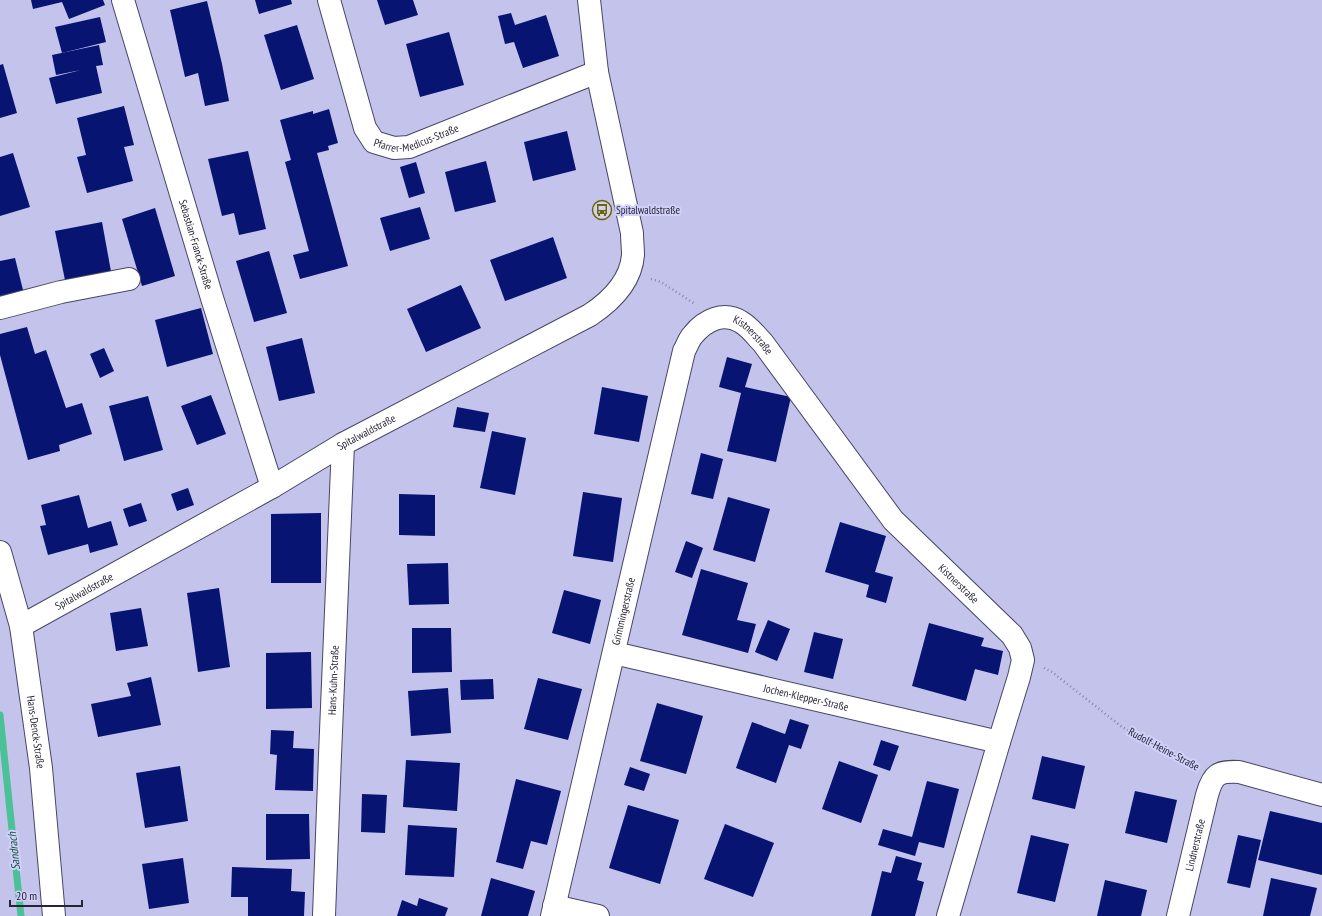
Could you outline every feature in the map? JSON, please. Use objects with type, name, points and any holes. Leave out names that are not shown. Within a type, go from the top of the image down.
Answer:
[{"type":"street","name":"Sebastian-Franck-Straße","points":[[123,0],[212,298],[272,487]]},
{"type":"street","name":"Pfarrer-Medicus-Straße","points":[[330,0],[365,128],[374,142],[394,148],[409,147],[597,72]]},
{"type":"street","name":"Spitalwaldstraße","points":[[21,626],[272,487],[343,444],[590,314],[604,305],[617,292],[629,273],[633,255],[632,233],[597,72],[590,0]]},
{"type":"street","points":[[0,308],[62,292],[129,279]]},
{"type":"street","name":"Kistnerstraße","points":[[715,318],[731,317],[741,321],[752,330],[893,520],[1012,636],[1020,648],[1023,660]]},
{"type":"street","name":"Grimmingerstraße","points":[[553,911],[684,351],[692,336],[704,324],[715,318]]},
{"type":"street","name":"Hans-Kuhn-Straße","points":[[324,916],[343,444]]},
{"type":"street","name":"Hans-Denck-Straße","points":[[0,552],[21,626],[41,768],[54,916]]},
{"type":"street","name":"Jochen-Klepper-Straße","points":[[614,653],[999,742]]},
{"type":"street","points":[[948,916],[999,742],[1020,677],[1023,660]]},
{"type":"street","points":[[1216,776],[1226,771],[1239,772],[1322,795]]},
{"type":"street","name":"Lindnerstraße","points":[[1178,916],[1207,795],[1210,784],[1216,776]]},
{"type":"street","points":[[553,911],[598,916]]},
{"type":"path","points":[[629,273],[661,282],[715,318]]},
{"type":"path","name":"Rudolf-Heine-Straße","points":[[1023,660],[1052,672],[1122,726],[1216,776]]},
{"type":"building","points":[[31,0],[103,0],[105,5],[69,19],[62,2],[33,9]]},
{"type":"building","points":[[255,0],[291,0],[292,4],[259,14]]},
{"type":"building","points":[[377,0],[413,0],[418,15],[385,25]]},
{"type":"building","points":[[207,1],[229,101],[205,106],[198,73],[185,77],[170,10]]},
{"type":"building","points":[[511,13],[515,25],[546,15],[559,56],[523,68],[514,42],[505,44],[498,16]]},
{"type":"building","points":[[100,17],[106,42],[62,53],[55,27]]},
{"type":"building","points":[[297,25],[314,79],[281,90],[264,35]]},
{"type":"building","points":[[449,32],[464,85],[420,97],[406,44]]},
{"type":"building","points":[[99,45],[103,65],[96,66],[102,93],[56,104],[49,78],[81,70],[56,75],[52,55]]},
{"type":"building","points":[[3,64],[17,113],[0,118],[0,65]]},
{"type":"building","points":[[124,106],[134,145],[124,147],[133,181],[87,193],[77,157],[86,155],[77,118]]},
{"type":"building","points":[[329,109],[338,143],[328,146],[329,150],[317,153],[348,266],[300,279],[293,255],[309,251],[285,162],[291,160],[280,120],[313,111],[313,114]]},
{"type":"building","points":[[567,131],[576,170],[533,181],[524,142]]},
{"type":"building","points":[[248,151],[266,229],[239,235],[234,213],[222,216],[208,159]]},
{"type":"building","points":[[13,153],[30,207],[0,216],[0,157]]},
{"type":"building","points":[[486,161],[496,202],[455,212],[445,172]]},
{"type":"building","points":[[416,162],[425,193],[409,198],[400,167]]},
{"type":"building","points":[[420,207],[430,239],[390,251],[380,218]]},
{"type":"building","points":[[155,208],[175,276],[142,286],[122,219]]},
{"type":"building","points":[[102,222],[112,277],[66,285],[55,231]]},
{"type":"building","points":[[553,237],[567,278],[505,301],[490,260]]},
{"type":"building","points":[[269,251],[287,313],[254,322],[236,261]]},
{"type":"building","points":[[15,258],[24,294],[0,300],[0,261]]},
{"type":"building","points":[[461,285],[481,328],[426,352],[407,309]]},
{"type":"building","points":[[201,308],[213,354],[167,367],[155,320]]},
{"type":"building","points":[[27,327],[35,354],[46,350],[66,408],[82,403],[92,434],[59,445],[60,451],[28,460],[0,355],[0,334]]},
{"type":"building","points":[[302,338],[315,393],[279,401],[266,347]]},
{"type":"building","points":[[104,348],[114,371],[100,378],[90,354]]},
{"type":"building","points":[[727,357],[752,364],[745,387],[791,397],[776,462],[727,451],[741,393],[719,387]]},
{"type":"building","points":[[602,387],[648,396],[639,442],[594,434]]},
{"type":"building","points":[[211,395],[226,434],[197,445],[181,406]]},
{"type":"building","points":[[148,396],[163,450],[124,461],[109,406]]},
{"type":"building","points":[[457,407],[489,413],[485,432],[453,427]]},
{"type":"building","points":[[492,431],[526,438],[515,495],[480,488]]},
{"type":"building","points":[[701,453],[723,459],[713,499],[691,494]]},
{"type":"building","points":[[188,488],[194,505],[177,511],[171,494]]},
{"type":"building","points":[[583,492],[622,498],[613,562],[573,556]]},
{"type":"building","points":[[399,494],[435,495],[435,536],[399,535]]},
{"type":"building","points":[[79,495],[88,528],[111,521],[118,545],[90,553],[88,544],[48,555],[40,526],[46,525],[41,505]]},
{"type":"building","points":[[728,497],[770,509],[755,562],[713,550]]},
{"type":"building","points":[[141,503],[147,521],[129,527],[123,509]]},
{"type":"building","points":[[321,513],[321,583],[271,583],[271,514]]},
{"type":"building","points":[[840,522],[886,536],[875,572],[893,577],[886,603],[866,597],[869,585],[825,572]]},
{"type":"building","points":[[686,541],[703,548],[692,578],[675,572]]},
{"type":"building","points":[[448,563],[449,604],[409,605],[407,564]]},
{"type":"building","points":[[701,569],[748,583],[737,620],[756,624],[748,653],[682,635]]},
{"type":"building","points":[[219,588],[230,667],[198,672],[187,593]]},
{"type":"building","points":[[564,590],[601,600],[590,644],[552,633]]},
{"type":"building","points":[[141,608],[148,646],[116,651],[110,613]]},
{"type":"building","points":[[768,620],[790,629],[777,661],[755,652]]},
{"type":"building","points":[[929,623],[984,638],[981,646],[1003,651],[998,675],[975,669],[966,701],[912,686]]},
{"type":"building","points":[[412,628],[451,628],[452,672],[412,673]]},
{"type":"building","points":[[814,632],[843,639],[833,679],[804,672]]},
{"type":"building","points":[[311,652],[312,708],[266,709],[266,653]]},
{"type":"building","points":[[151,677],[161,725],[98,737],[91,704],[131,696],[127,683]]},
{"type":"building","points":[[538,678],[582,689],[568,740],[524,729]]},
{"type":"building","points":[[493,679],[494,699],[461,700],[460,680]]},
{"type":"building","points":[[448,688],[451,733],[411,736],[408,691]]},
{"type":"building","points":[[657,703],[703,716],[686,774],[640,761]]},
{"type":"building","points":[[790,719],[809,725],[801,749],[789,745],[776,783],[736,768],[752,722],[785,734]]},
{"type":"building","points":[[271,730],[294,731],[293,748],[314,749],[313,791],[275,790],[277,755],[270,754]]},
{"type":"building","points":[[881,740],[899,746],[890,771],[873,765]]},
{"type":"building","points":[[1042,756],[1085,766],[1075,809],[1032,799]]},
{"type":"building","points":[[406,760],[460,763],[457,811],[403,807]]},
{"type":"building","points":[[839,761],[878,775],[861,823],[822,809]]},
{"type":"building","points":[[180,766],[188,821],[145,828],[136,773]]},
{"type":"building","points":[[630,767],[650,774],[644,791],[624,785]]},
{"type":"building","points":[[516,779],[561,791],[547,845],[531,841],[523,869],[496,862]]},
{"type":"building","points":[[927,781],[959,789],[944,848],[919,842],[915,856],[878,845],[883,829],[912,837]]},
{"type":"building","points":[[1135,791],[1177,800],[1167,843],[1125,833]]},
{"type":"building","points":[[362,794],[387,795],[385,833],[361,832]]},
{"type":"building","points":[[628,805],[679,820],[660,884],[609,868]]},
{"type":"building","points":[[1270,811],[1322,823],[1322,875],[1258,860]]},
{"type":"building","points":[[266,814],[309,814],[310,859],[266,860]]},
{"type":"building","points":[[725,824],[774,843],[753,897],[704,879]]},
{"type":"building","points":[[408,825],[457,828],[454,877],[405,875]]},
{"type":"building","points":[[1031,835],[1069,844],[1055,902],[1017,893]]},
{"type":"building","points":[[1238,835],[1261,840],[1250,888],[1227,883]]},
{"type":"building","points":[[896,856],[922,863],[917,880],[924,882],[915,916],[871,916],[882,871],[891,873]]},
{"type":"building","points":[[183,858],[189,903],[149,909],[142,864]]},
{"type":"building","points":[[232,867],[292,869],[291,891],[305,892],[304,916],[248,916],[248,897],[231,897]]},
{"type":"building","points":[[491,878],[535,891],[528,916],[481,916]]},
{"type":"building","points":[[1271,878],[1317,888],[1310,916],[1263,916]]},
{"type":"building","points":[[1105,880],[1147,890],[1141,916],[1097,916]]},
{"type":"building","points":[[419,898],[448,908],[445,916],[397,916],[402,900],[417,906]]},
{"type":"waterway","name":"Sandrach","points":[[0,715],[21,916]]},
{"type":"place","name":"Spitalwaldstraße","points":[[602,210]]}]
